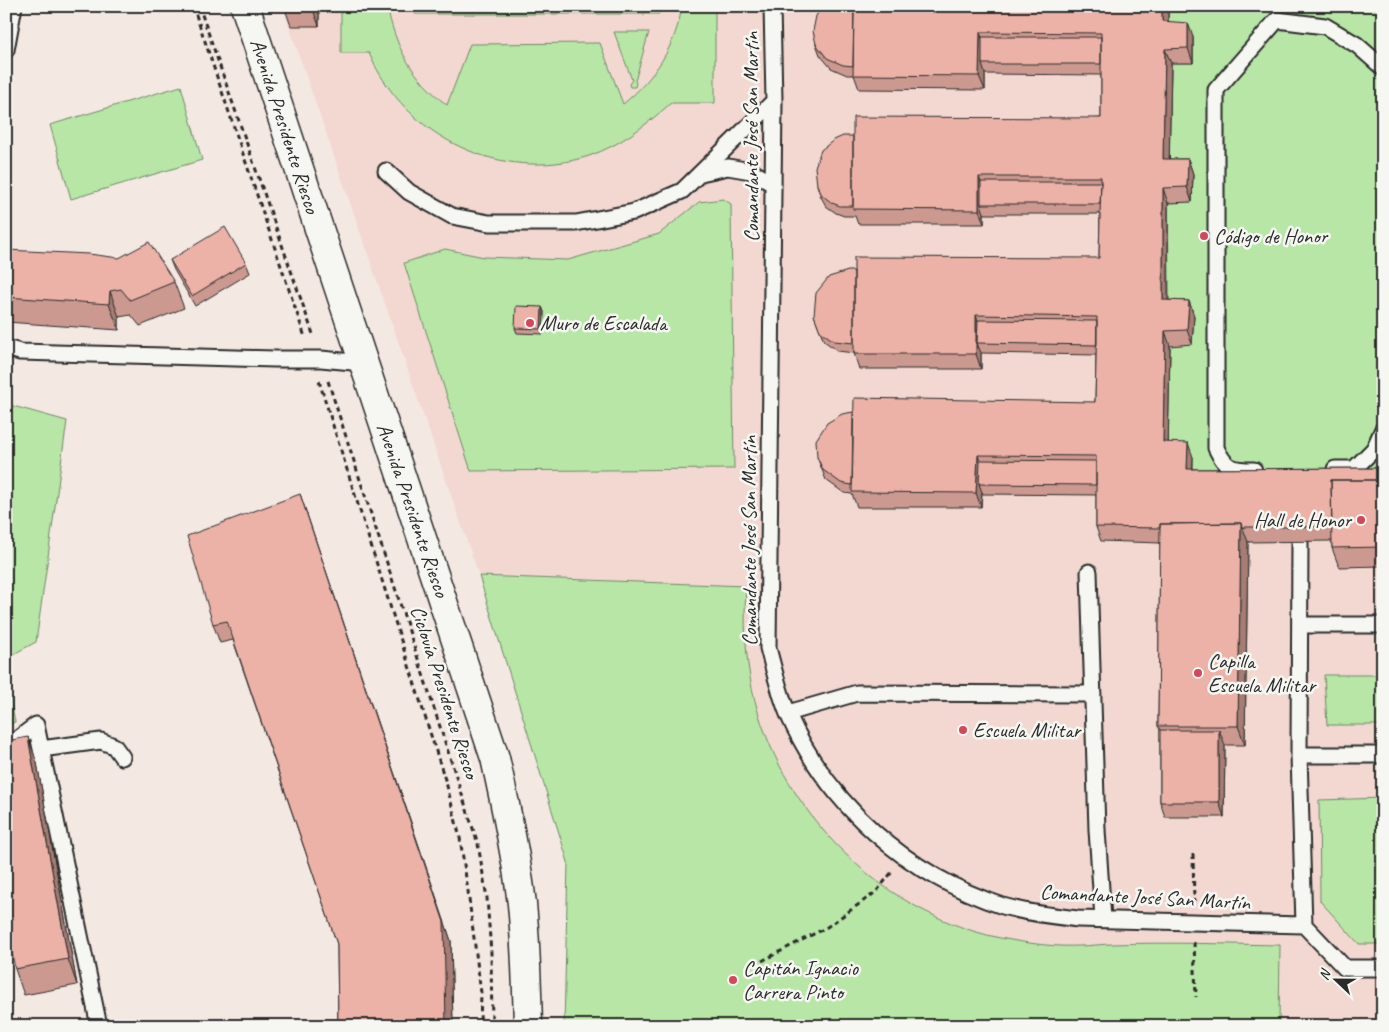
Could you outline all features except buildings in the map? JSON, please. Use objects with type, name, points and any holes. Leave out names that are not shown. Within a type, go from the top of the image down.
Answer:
[{"type":"main road","name":"Avenida Presidente Riesco","points":[[245,6],[494,758],[515,852],[522,905],[526,950],[528,1026]]},
{"type":"lane","points":[[6,50],[14,6]]},
{"type":"lane","name":"Comandante José San Martín","points":[[772,6],[774,102],[768,648],[776,681],[788,713],[805,747],[825,778],[848,808],[874,834],[904,858],[935,877],[969,894],[1004,906],[1040,915],[1078,919],[1304,925]]},
{"type":"lane","points":[[1273,470],[1237,470],[1222,462],[1216,448],[1216,90],[1277,20],[1325,26],[1357,45],[1383,68]]},
{"type":"lane","points":[[386,170],[409,192],[452,216],[489,223],[576,223],[634,212],[682,191],[774,102]]},
{"type":"lane","points":[[701,173],[728,167],[751,171],[773,184]]},
{"type":"lane","points":[[6,348],[20,352],[317,359],[363,363]]},
{"type":"lane","points":[[1318,470],[1354,468],[1374,449],[1383,428]]},
{"type":"lane","points":[[1300,542],[1299,755],[1304,925],[1345,968],[1383,968]]},
{"type":"lane","points":[[1090,572],[1097,830],[1103,919]]},
{"type":"lane","points":[[1301,625],[1383,625]]},
{"type":"lane","points":[[788,713],[857,693],[1093,694]]},
{"type":"lane","points":[[6,748],[36,725],[99,1026]]},
{"type":"lane","points":[[41,749],[101,741],[114,746],[122,757]]},
{"type":"lane","points":[[1299,755],[1383,755]]},
{"type":"path","points":[[193,6],[317,359],[447,786],[460,838],[481,993],[480,1026]]},
{"type":"path","name":"Ciclovía Presidente Riesco","points":[[199,6],[478,844],[487,898],[491,953],[492,1026]]},
{"type":"path","points":[[1192,854],[1196,997]]},
{"type":"path","points":[[762,961],[827,926],[876,892],[904,858]]},
{"type":"shaded area","points":[[282,6],[1383,6],[1383,1026],[564,1026],[568,862],[479,576]]},
{"type":"green space","points":[[341,6],[387,6],[395,36],[407,61],[424,84],[447,105],[470,44],[600,43],[623,104],[654,73],[662,61],[675,35],[682,6],[715,6],[715,103],[671,103],[633,134],[589,156],[556,163],[523,164],[490,158],[460,146],[431,130],[406,108],[385,83],[369,53],[341,53]]},
{"type":"green space","points":[[415,6],[659,6],[659,14],[415,14]]},
{"type":"green space","points":[[1168,6],[1383,6],[1383,483],[1192,484],[1168,457],[1170,346],[1168,203],[1192,201],[1169,174],[1171,63],[1193,63],[1193,38],[1168,35]]},
{"type":"green space","points":[[614,32],[649,32],[635,87],[630,87],[629,84],[632,80]]},
{"type":"green space","points":[[181,86],[202,160],[71,199],[50,125]]},
{"type":"green space","points":[[723,199],[731,204],[734,469],[471,471],[404,263],[445,249],[484,257],[568,260],[659,234],[699,202]]},
{"type":"green space","points":[[6,404],[67,421],[36,642],[6,658]]},
{"type":"green space","points":[[479,576],[746,586],[746,650],[752,688],[765,734],[786,777],[812,817],[844,853],[881,884],[921,909],[965,928],[1028,943],[1053,946],[1154,943],[1280,945],[1279,1026],[564,1026],[568,862]]},
{"type":"green space","points":[[1324,675],[1383,675],[1383,725],[1327,725]]},
{"type":"green space","points":[[6,678],[15,722],[6,725]]},
{"type":"green space","points":[[1383,798],[1383,944],[1359,944],[1320,901],[1319,800]]},
{"type":"place","name":"Código de Honor","points":[[1204,236]]},
{"type":"place","name":"Muro de Escalada","points":[[530,323]]},
{"type":"place","name":"Hall de Honor","points":[[1361,520]]},
{"type":"place","name":"Capilla Escuela Militar","points":[[1198,673]]},
{"type":"place","name":"Escuela Militar","points":[[963,730]]},
{"type":"place","name":"Capitán Ignacio Carrera Pinto","points":[[733,980]]}]
